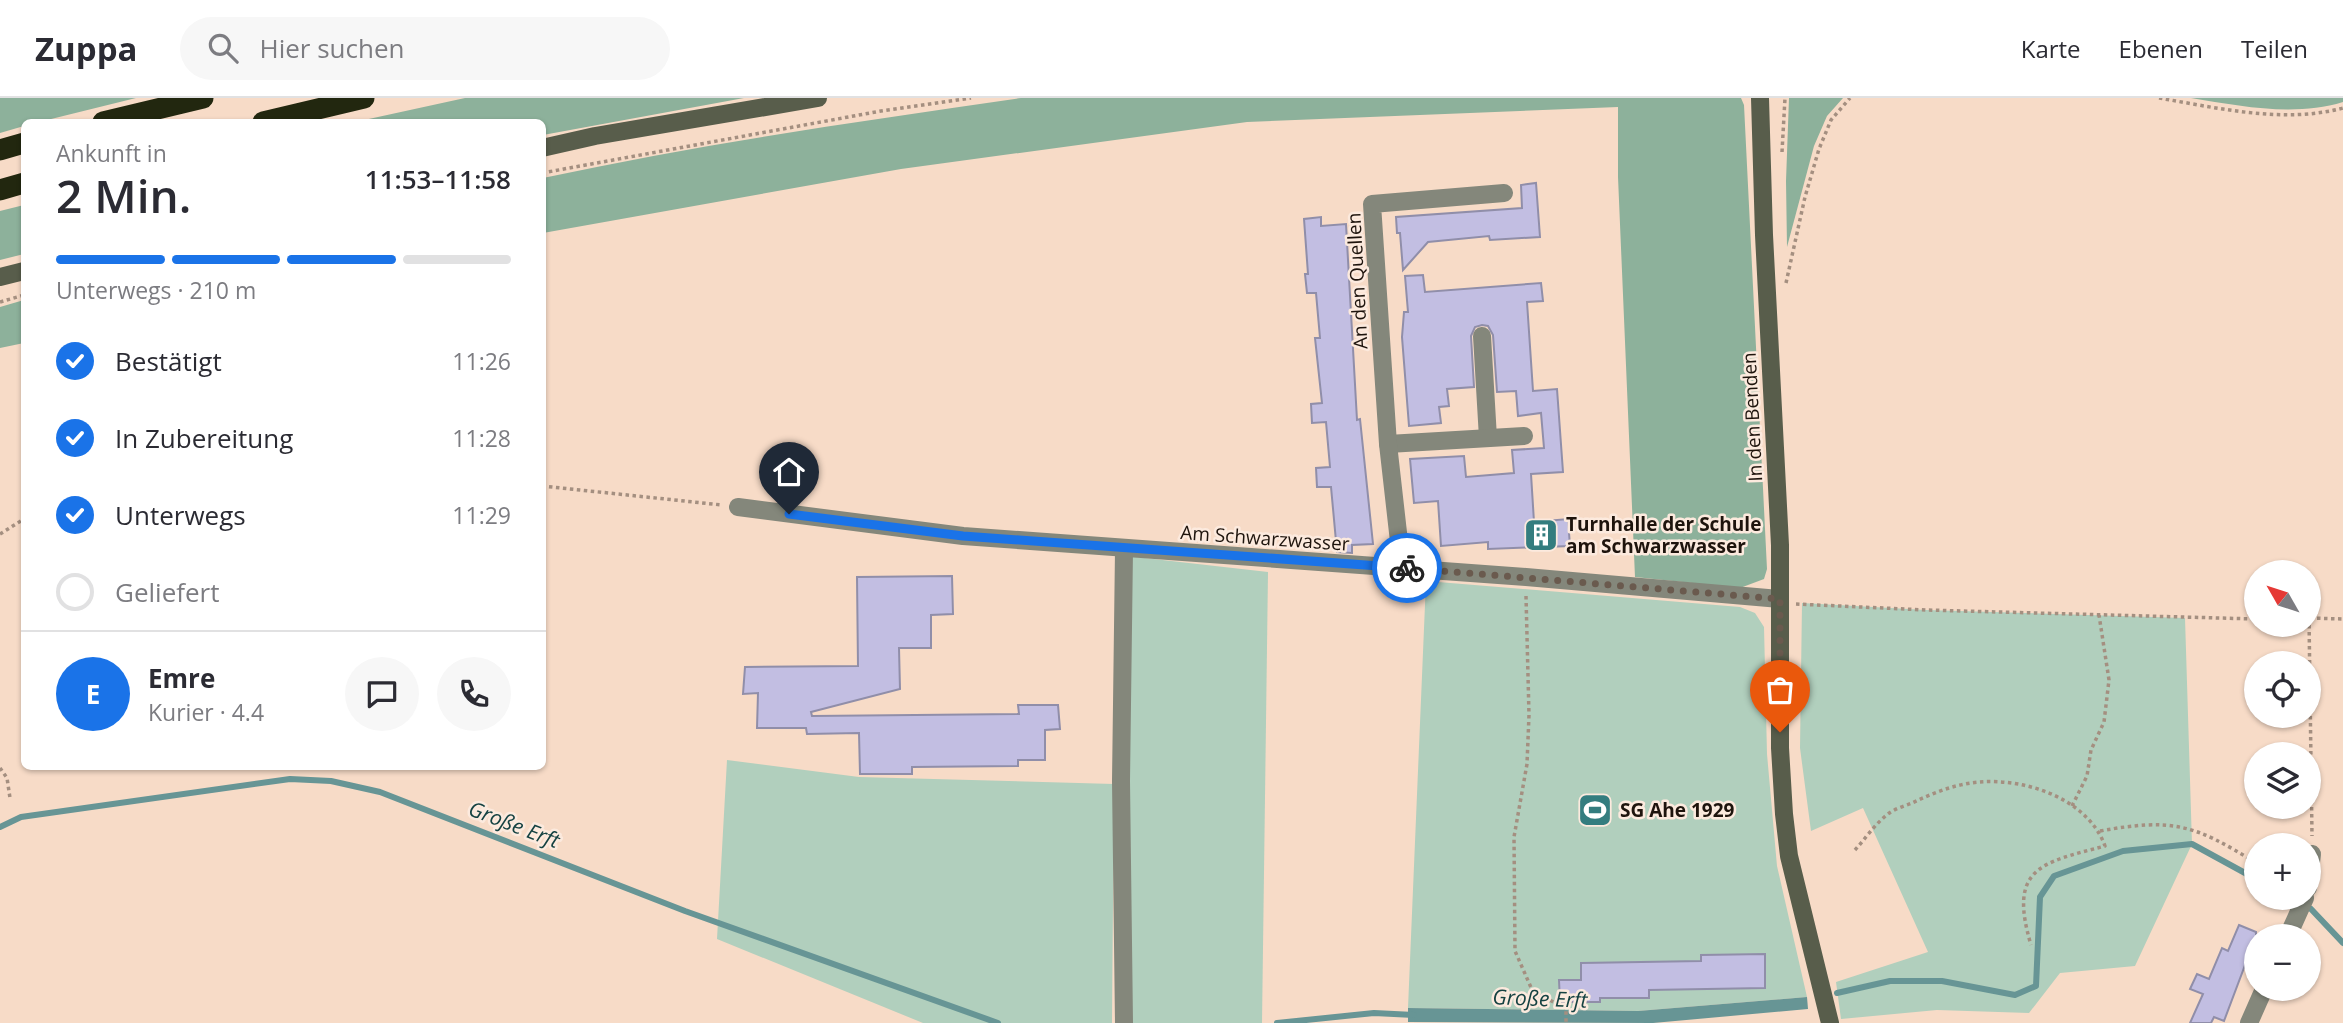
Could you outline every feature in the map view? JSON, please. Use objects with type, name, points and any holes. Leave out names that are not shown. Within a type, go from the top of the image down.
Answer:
[{"type":"highway","points":[[116,119],[204,98]]},
{"type":"highway","points":[[276,119],[364,98]]},
{"type":"highway","points":[[0,150],[21,145]]},
{"type":"highway","points":[[0,190],[21,184]]},
{"type":"street","points":[[546,147],[595,136],[818,98]]},
{"type":"street","name":"In den Benden","points":[[1758,102],[1780,545],[1780,748],[1784,814],[1789,856],[1830,1023]]},
{"type":"street","name":"An den Quellen","points":[[1402,568],[1388,444],[1372,204],[1504,193]]},
{"type":"street","points":[[0,277],[21,272]]},
{"type":"street","points":[[1482,336],[1488,438]]},
{"type":"street","points":[[1388,444],[1524,436]]},
{"type":"street","name":"Am Schwarzwasser","points":[[738,507],[963,536],[1124,550],[1526,577],[1780,599]]},
{"type":"street","points":[[1124,550],[1121,780],[1124,1023]]},
{"type":"street","points":[[2249,1023],[2259,1001]]},
{"type":"path","points":[[546,172],[881,111],[971,98]]},
{"type":"path","points":[[1786,286],[1805,197],[1819,149],[1831,120],[1850,98]]},
{"type":"path","points":[[2159,98],[2252,114],[2326,113],[2343,107]]},
{"type":"path","points":[[0,302],[21,296]]},
{"type":"path","points":[[546,486],[738,507]]},
{"type":"path","points":[[0,534],[21,521]]},
{"type":"path","points":[[1526,577],[1528,752],[1514,837],[1515,951],[1534,992],[1550,1003],[1566,1008],[1566,1023]]},
{"type":"path","points":[[1780,599],[1794,604],[1926,610],[2244,619]]},
{"type":"path","points":[[2072,806],[2087,776],[2091,750],[2104,722],[2109,680],[2099,615]]},
{"type":"path","points":[[2321,618],[2343,619]]},
{"type":"path","points":[[2309,637],[2312,833]]},
{"type":"path","points":[[0,768],[7,778],[10,798]]},
{"type":"path","points":[[1855,850],[1888,814],[1939,790],[1979,782],[2015,784],[2052,794],[2082,813],[2100,831],[2105,846],[2065,856],[2040,867],[2026,884],[2022,908],[2031,945]]},
{"type":"path","points":[[2100,831],[2150,824],[2184,827],[2211,837],[2244,856]]},
{"type":"green space","points":[[0,98],[136,98],[51,119],[21,119],[21,127],[0,133]]},
{"type":"green space","points":[[465,98],[744,98],[546,134],[546,119],[369,119]]},
{"type":"green space","points":[[1021,98],[1741,98],[1744,105],[1767,569],[1764,579],[1740,588],[1635,577],[1618,177],[1618,107],[1247,122],[901,169],[546,232],[546,177],[841,124]]},
{"type":"green space","points":[[1789,98],[1843,98],[1827,116],[1814,146],[1787,247],[1786,181]]},
{"type":"green space","points":[[2191,98],[2343,98],[2343,102],[2305,109],[2267,109]]},
{"type":"green space","points":[[21,206],[21,255],[0,260],[0,211]]},
{"type":"green space","points":[[21,301],[21,344],[0,348],[0,307]]},
{"type":"green space","points":[[1127,556],[1268,572],[1262,1023],[1132,1023]]},
{"type":"green space","name":"SG Ahe 1929","points":[[1426,581],[1740,607],[1755,613],[1764,627],[1767,754],[1777,866],[1807,997],[1638,1011],[1408,1008]]},
{"type":"green space","points":[[1802,603],[1926,610],[2185,618],[2192,844],[2135,966],[2060,973],[2029,1013],[1937,1010],[1841,1019],[1836,982],[1928,952],[1863,808],[1811,831],[1800,748]]},
{"type":"green space","points":[[727,760],[859,777],[1114,784],[1112,1023],[923,1023],[717,939]]},
{"type":"water","points":[[1807,997],[1808,1009],[1653,1023],[1408,1022],[1408,1008],[1638,1011]]},
{"type":"building","points":[[1536,183],[1540,237],[1490,240],[1489,236],[1428,242],[1403,270],[1396,217],[1522,208],[1521,185]]},
{"type":"building","points":[[1321,217],[1321,226],[1346,224],[1357,420],[1360,419],[1373,544],[1352,545],[1352,553],[1337,552],[1331,487],[1317,487],[1316,468],[1330,467],[1326,422],[1312,423],[1311,404],[1322,403],[1315,338],[1320,338],[1316,293],[1307,293],[1304,219]]},
{"type":"building","points":[[1423,275],[1425,292],[1541,283],[1543,301],[1527,302],[1533,391],[1557,389],[1563,472],[1531,474],[1534,522],[1568,519],[1570,546],[1488,549],[1488,542],[1441,546],[1438,501],[1414,503],[1410,459],[1464,456],[1466,477],[1514,473],[1512,450],[1544,448],[1541,413],[1518,416],[1516,391],[1497,392],[1493,335],[1488,326],[1482,325],[1475,327],[1471,336],[1474,387],[1447,389],[1449,406],[1439,407],[1441,423],[1409,426],[1402,337],[1404,312],[1408,312],[1405,276]]},
{"type":"building","points":[[952,576],[953,614],[931,615],[931,648],[899,648],[900,689],[811,712],[812,716],[1019,714],[1018,705],[1058,705],[1060,729],[1045,730],[1045,760],[1018,760],[1018,766],[912,767],[912,774],[860,774],[859,733],[807,734],[806,728],[757,728],[758,693],[743,694],[745,667],[858,666],[857,577]]},
{"type":"building","points":[[2239,925],[2244,927],[2244,968],[2224,1021],[2214,1017],[2211,1023],[2190,1023],[2203,994],[2190,989],[2197,974],[2209,979],[2222,948],[2228,951]]},
{"type":"building","points":[[1765,954],[1765,988],[1649,990],[1649,998],[1600,998],[1600,1002],[1560,1002],[1559,980],[1581,980],[1581,963],[1701,961],[1701,955]]},
{"type":"waterway","name":"Große Erft","points":[[0,827],[21,817],[290,779],[331,781],[380,792],[685,911],[998,1023]]},
{"type":"waterway","name":"Große Erft","points":[[1837,993],[1890,981],[1942,981],[2015,995],[2036,986],[2040,897],[2054,876],[2123,851],[2192,844],[2244,872]]},
{"type":"waterway","name":"Große Erft","points":[[2312,910],[2343,943]]},
{"type":"waterway","name":"Große Erft","points":[[1277,1023],[1374,1013],[1414,1015]]},
{"type":"way so far","points":[[1407,568],[1780,599],[1780,732]]},
{"type":"place","name":"Turnhalle der Schule am Schwarzwasser","points":[[1541,535]]},
{"type":"place","name":"SG Ahe 1929","points":[[1595,810]]},
{"type":"route","points":[[789,514],[963,536],[1124,550],[1407,568]]}]
